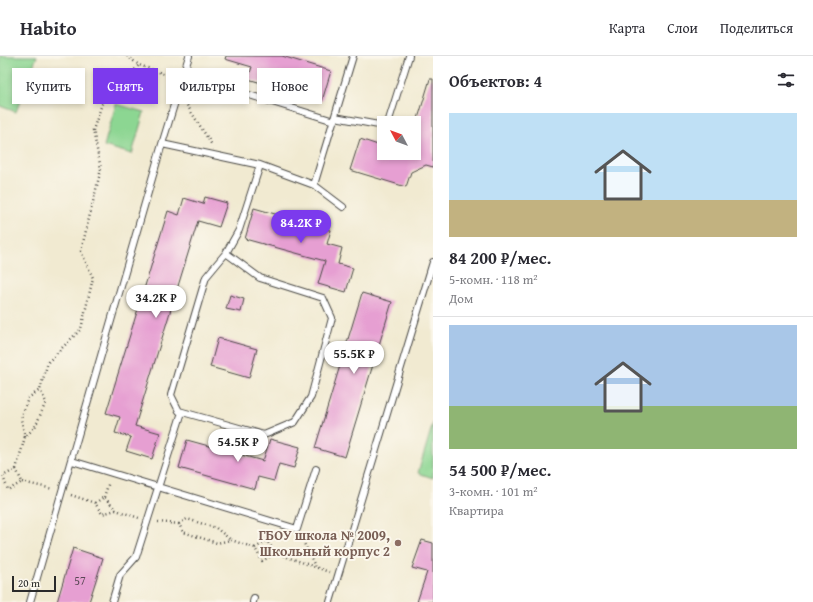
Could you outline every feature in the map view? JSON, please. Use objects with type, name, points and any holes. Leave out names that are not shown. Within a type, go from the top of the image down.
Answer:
[{"type":"lane","points":[[186,68],[189,56]]},
{"type":"lane","points":[[314,185],[353,56]]},
{"type":"lane","points":[[390,116],[409,56]]},
{"type":"lane","points":[[249,95],[334,119],[377,125]]},
{"type":"lane","points":[[30,602],[174,104]]},
{"type":"lane","points":[[162,144],[260,165],[314,185],[343,206]]},
{"type":"lane","points":[[226,253],[260,278],[323,298],[332,318],[311,397],[295,422],[264,435],[179,411],[171,395],[206,277],[226,253],[239,230],[260,165]]},
{"type":"lane","points":[[333,600],[338,575],[433,262]]},
{"type":"lane","points":[[112,602],[120,575],[136,557],[182,412]]},
{"type":"lane","points":[[72,461],[297,529],[316,469]]},
{"type":"path","points":[[127,56],[139,65],[166,72]]},
{"type":"path","points":[[25,437],[21,419],[28,398],[40,390],[48,362],[81,329],[93,278],[81,251],[101,169],[93,130],[102,104],[139,65]]},
{"type":"path","points":[[186,104],[220,157]]},
{"type":"path","points":[[22,482],[16,469],[25,437],[34,427],[46,402],[40,390]]},
{"type":"path","points":[[16,469],[1,476],[8,490],[22,482],[62,492],[95,503],[102,514],[116,510]]},
{"type":"path","points":[[95,503],[104,497],[112,473]]},
{"type":"path","points":[[104,497],[116,510],[148,520],[179,524],[187,519],[216,528],[231,540],[255,548],[262,561],[276,553]]},
{"type":"path","points":[[179,524],[183,532],[217,543],[231,540]]},
{"type":"path","points":[[297,529],[315,567]]},
{"type":"path","points":[[255,548],[267,541],[276,553],[338,575]]},
{"type":"green space","points":[[0,56],[37,56],[32,68],[12,68],[12,104],[19,104],[16,112],[0,106]]},
{"type":"green space","points":[[116,104],[144,112],[132,154],[104,146]]},
{"type":"green space","points":[[433,423],[433,478],[418,473]]},
{"type":"building","points":[[226,56],[282,56],[321,68],[257,68],[257,82],[249,79],[252,67],[225,59]]},
{"type":"building","points":[[322,68],[331,71],[322,101]]},
{"type":"building","points":[[430,79],[433,79],[433,167],[426,165],[411,172],[406,187],[350,170],[360,139],[377,145],[377,160],[421,160],[421,116],[419,116]]},
{"type":"building","points":[[205,197],[227,203],[219,227],[198,221],[135,426],[160,433],[152,459],[126,451],[131,437],[115,433],[120,417],[106,413],[168,211],[179,215],[184,198],[203,204]]},
{"type":"building","points":[[254,208],[331,230],[327,244],[342,248],[338,264],[353,268],[346,292],[318,284],[325,261],[245,239]]},
{"type":"building","points":[[362,293],[392,302],[345,457],[315,448]]},
{"type":"building","points":[[230,295],[244,299],[241,312],[226,309]]},
{"type":"building","points":[[218,338],[257,349],[249,378],[210,367]]},
{"type":"building","points":[[270,439],[300,447],[294,468],[279,464],[274,481],[258,477],[255,489],[179,468],[187,440],[263,461]]},
{"type":"building","points":[[422,540],[433,543],[433,602],[417,602],[427,572],[412,568]]},
{"type":"building","points":[[73,548],[103,558],[89,602],[57,602]]},
{"type":"place","name":"ГБОУ школа № 2009, Школьный корпус 2","points":[[398,543]]}]
